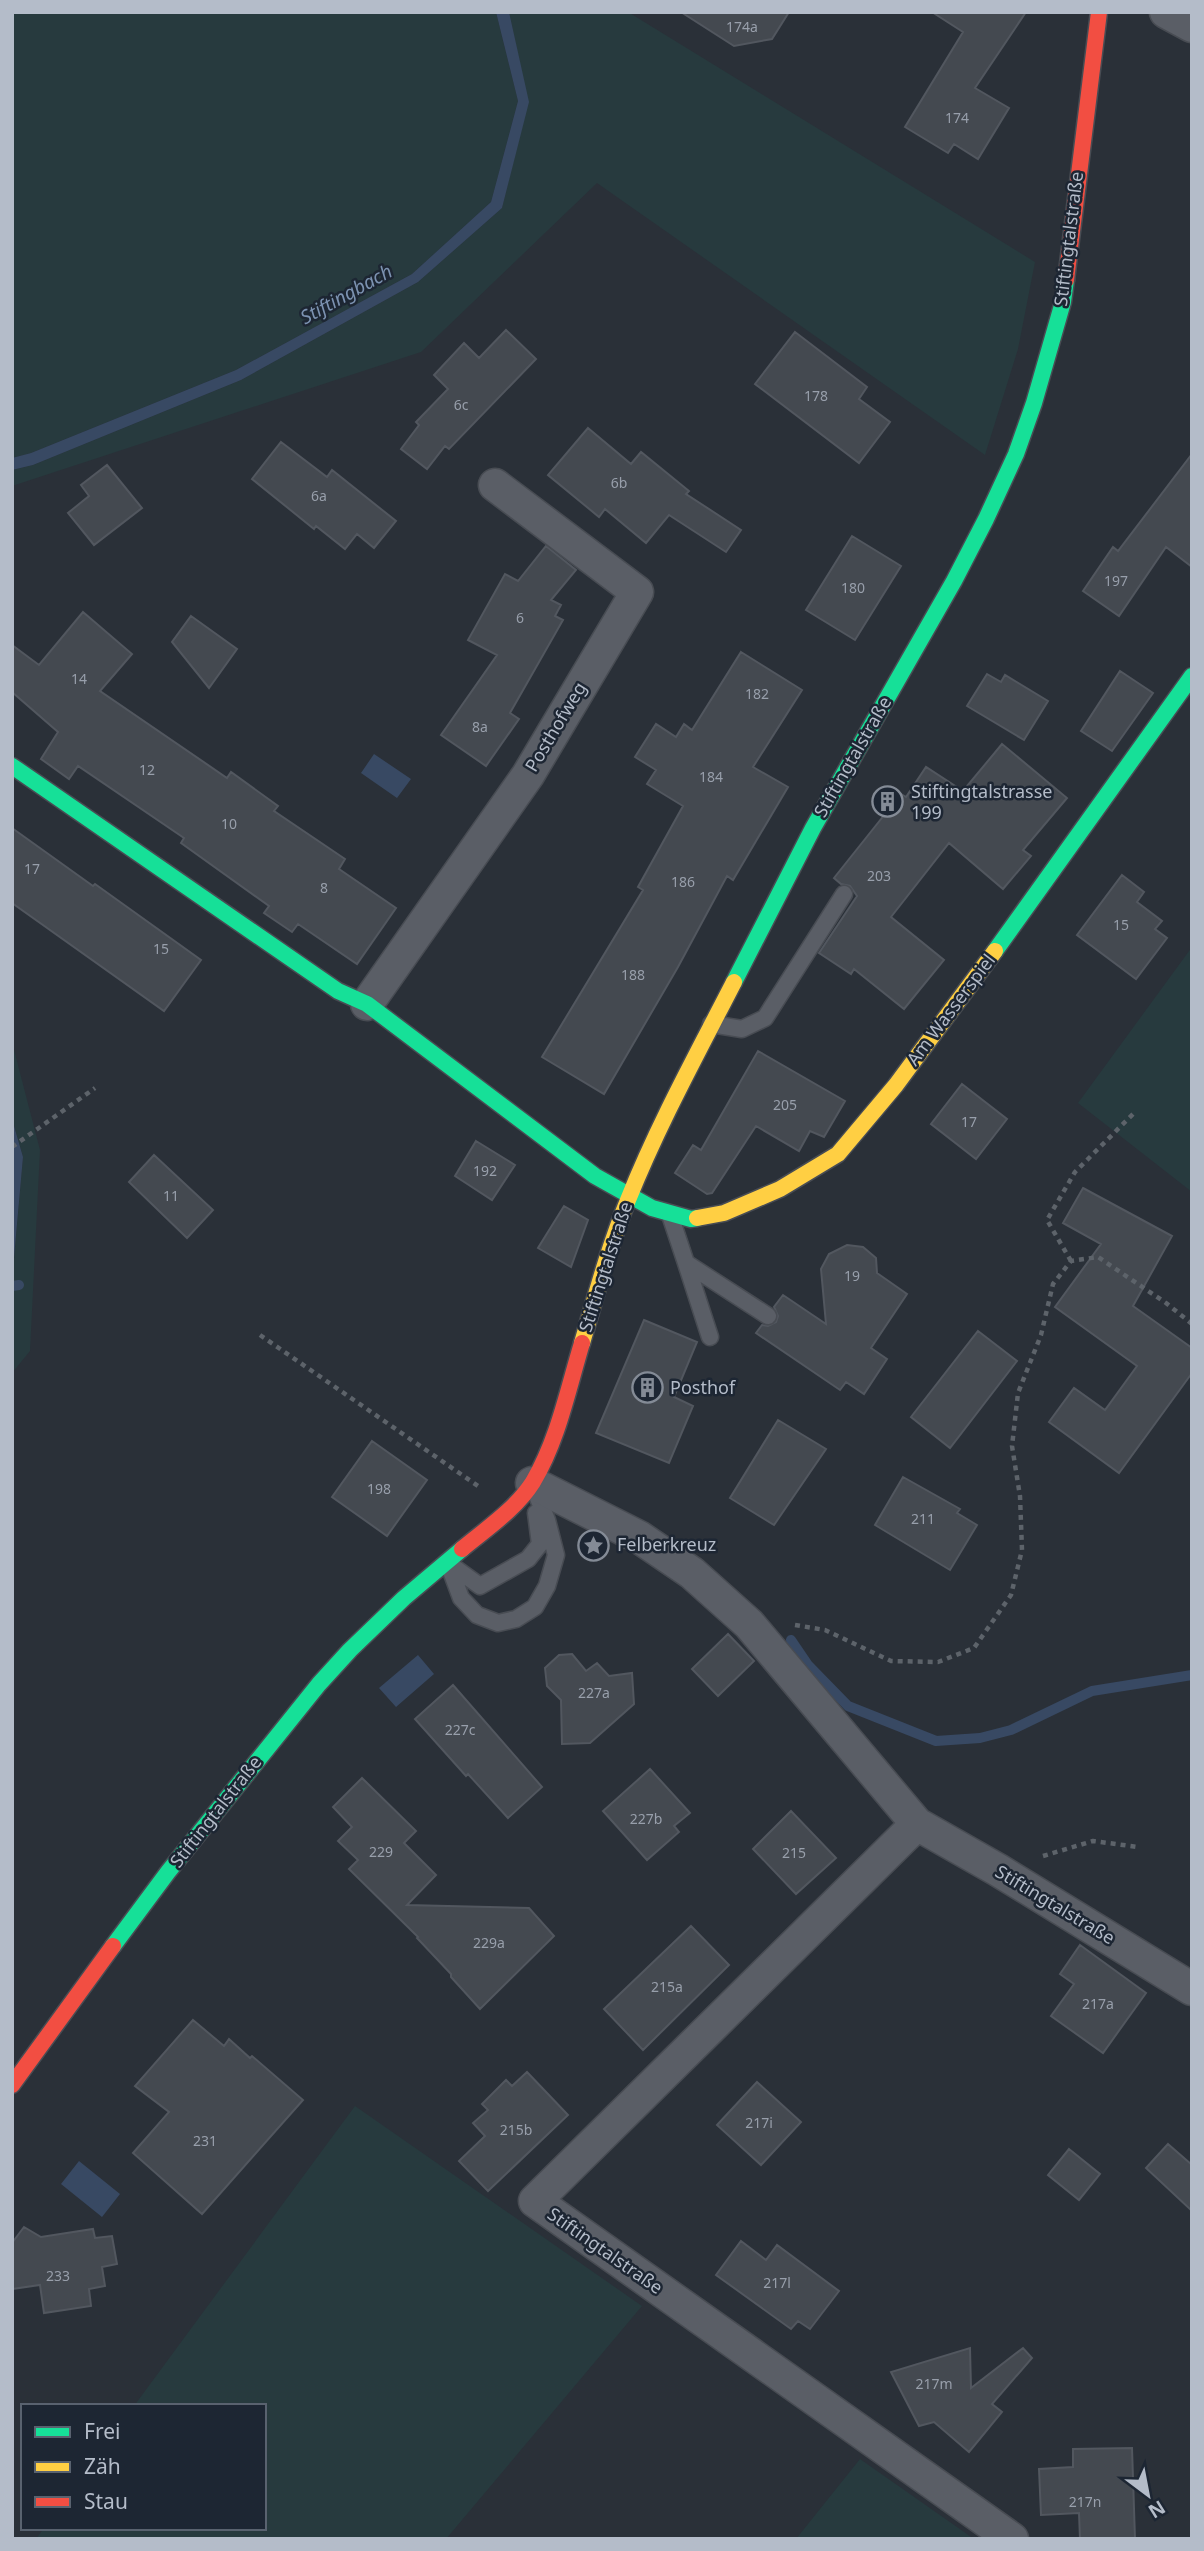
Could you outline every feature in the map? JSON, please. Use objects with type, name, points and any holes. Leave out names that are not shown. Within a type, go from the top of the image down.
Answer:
[{"type":"street","name":"Stiftingtalstraße","points":[[12,2085],[169,1872],[319,1684],[349,1650],[404,1598],[510,1508],[532,1483],[551,1446],[599,1284],[629,1197],[711,1024],[813,828],[954,580],[1016,453],[1034,403],[1063,302],[1099,12]]},
{"type":"street","points":[[1166,12],[1192,26]]},
{"type":"street","name":"Posthofweg","points":[[367,1003],[528,775],[637,592],[495,485]]},
{"type":"street","name":"Am Wasserspiel","points":[[629,1197],[691,1219],[724,1213],[780,1189],[838,1153],[895,1085],[983,968],[1192,676]]},
{"type":"street","points":[[12,766],[338,991],[367,1003],[595,1176],[629,1197]]},
{"type":"street","name":"Stiftingtalstraße","points":[[532,1483],[639,1537],[692,1573],[749,1624],[918,1824],[1192,1989]]},
{"type":"street","name":"Stiftingtalstraße","points":[[918,1824],[534,2202],[1012,2539]]},
{"type":"lane","points":[[711,1024],[742,1030],[765,1018],[844,894]]},
{"type":"lane","points":[[670,1213],[710,1337]]},
{"type":"lane","points":[[686,1263],[768,1316]]},
{"type":"lane","points":[[448,1563],[461,1598],[477,1615],[498,1623],[516,1619],[535,1607],[547,1586],[556,1555],[532,1483]]},
{"type":"lane","points":[[448,1563],[480,1586],[528,1559],[540,1544],[532,1483]]},
{"type":"path","points":[[12,1147],[95,1088]]},
{"type":"path","points":[[1071,1261],[1048,1220],[1074,1172],[1135,1112]]},
{"type":"path","points":[[749,1624],[780,1623],[825,1630],[891,1661],[938,1662],[974,1647],[1011,1595],[1023,1550],[1020,1496],[1012,1446],[1018,1393],[1041,1335],[1053,1284],[1071,1261],[1098,1257],[1192,1324]]},
{"type":"path","points":[[1182,1316],[1192,1319]]},
{"type":"path","points":[[260,1335],[510,1508]]},
{"type":"path","points":[[998,1870],[1093,1841],[1138,1847]]},
{"type":"green space","points":[[12,12],[496,12],[518,101],[491,202],[412,274],[236,370],[31,453],[12,458]]},
{"type":"green space","points":[[509,12],[628,12],[1035,262],[1018,349],[985,455],[597,183],[421,352],[12,486],[12,470],[33,465],[241,380],[418,282],[502,208],[528,102]]},
{"type":"green space","points":[[1192,947],[1192,1192],[1078,1103]]},
{"type":"green space","points":[[12,1042],[40,1150],[30,1351],[12,1373],[12,1280],[23,1157],[12,1119]]},
{"type":"green space","points":[[355,2106],[642,2306],[446,2539],[36,2539],[43,2530],[266,2530],[266,2404],[135,2404]]},
{"type":"green space","points":[[860,2459],[974,2539],[796,2539]]},
{"type":"water","name":"Stiftingbach","points":[[496,12],[509,12],[529,102],[502,208],[418,282],[241,380],[33,465],[12,470],[12,458],[31,453],[236,370],[412,274],[491,202],[518,101]]},
{"type":"water","points":[[374,754],[411,779],[397,798],[361,773]]},
{"type":"water","points":[[12,1119],[23,1157],[12,1280]]},
{"type":"water","points":[[418,1655],[434,1674],[396,1707],[379,1688]]},
{"type":"water","points":[[79,2161],[120,2194],[102,2217],[61,2184]]},
{"type":"building","points":[[681,12],[789,12],[772,39],[734,46]]},
{"type":"building","points":[[932,12],[1026,12],[975,88],[1009,108],[978,159],[954,144],[948,153],[905,127],[963,32]]},
{"type":"building","points":[[506,330],[536,359],[449,449],[445,446],[427,469],[401,449],[419,425],[416,422],[448,389],[434,375],[464,343],[479,358]]},
{"type":"building","points":[[795,332],[867,387],[859,399],[890,422],[859,463],[755,384]]},
{"type":"building","points":[[588,428],[631,464],[641,452],[689,491],[686,494],[741,530],[726,552],[669,515],[646,543],[605,509],[599,517],[548,475]]},
{"type":"building","points":[[281,442],[327,477],[332,470],[396,521],[374,548],[357,534],[345,549],[316,526],[314,529],[252,479]]},
{"type":"building","points":[[1192,454],[1192,567],[1166,547],[1119,616],[1083,591],[1113,547],[1118,551]]},
{"type":"building","points":[[107,465],[142,508],[94,545],[68,513],[89,496],[81,485]]},
{"type":"building","points":[[852,536],[901,566],[855,640],[806,610]]},
{"type":"building","points":[[546,546],[576,570],[551,600],[561,605],[555,616],[563,620],[510,713],[519,719],[486,766],[441,735],[497,655],[468,640],[505,574],[518,581]]},
{"type":"building","points":[[83,612],[132,654],[100,691],[227,778],[231,772],[278,806],[274,811],[345,859],[339,869],[396,908],[357,964],[298,924],[292,932],[264,913],[269,906],[181,843],[184,838],[78,766],[69,779],[41,759],[58,732],[12,692],[12,645],[39,665]]},
{"type":"building","points":[[191,616],[237,649],[209,688],[172,642]]},
{"type":"building","points":[[741,652],[802,690],[753,767],[788,787],[733,880],[727,876],[604,1094],[542,1057],[643,890],[638,887],[683,806],[647,784],[656,770],[635,757],[656,724],[676,737],[684,724],[692,730]]},
{"type":"building","points":[[1120,671],[1153,693],[1112,751],[1081,731]]},
{"type":"building","points":[[987,674],[1001,682],[1005,675],[1048,701],[1024,740],[967,706]]},
{"type":"building","points":[[1002,744],[1067,798],[1023,850],[1031,856],[1003,889],[949,843],[891,917],[944,960],[904,1009],[854,969],[851,974],[819,953],[857,896],[850,886],[841,884],[834,878],[901,794],[906,797],[926,767],[963,791]]},
{"type":"building","points":[[12,828],[201,960],[164,1011],[12,903]]},
{"type":"building","points":[[1122,875],[1144,892],[1137,902],[1162,921],[1155,929],[1167,938],[1136,979],[1077,935]]},
{"type":"building","points":[[758,1051],[845,1101],[824,1137],[810,1131],[799,1151],[756,1126],[712,1193],[707,1194],[675,1173],[693,1145],[701,1150]]},
{"type":"building","points":[[962,1084],[1007,1119],[976,1159],[931,1124]]},
{"type":"building","points":[[476,1141],[515,1165],[492,1200],[455,1176]]},
{"type":"building","points":[[154,1155],[213,1210],[187,1238],[129,1182]]},
{"type":"building","points":[[1083,1188],[1172,1236],[1133,1306],[1192,1348],[1192,1373],[1119,1473],[1049,1422],[1074,1388],[1105,1410],[1137,1366],[1055,1307],[1101,1244],[1063,1223]]},
{"type":"building","points":[[564,1206],[588,1220],[571,1267],[538,1248]]},
{"type":"building","points":[[847,1245],[863,1247],[876,1258],[877,1273],[907,1294],[871,1348],[887,1359],[864,1394],[846,1382],[840,1390],[756,1333],[762,1325],[768,1326],[776,1322],[778,1316],[774,1307],[783,1295],[826,1324],[821,1269],[829,1254]]},
{"type":"building","name":"Posthof","points":[[644,1320],[697,1342],[674,1397],[693,1406],[669,1463],[596,1433]]},
{"type":"building","points":[[978,1331],[1017,1361],[950,1448],[911,1417]]},
{"type":"building","points":[[778,1420],[826,1449],[774,1525],[730,1498]]},
{"type":"building","points":[[372,1441],[427,1480],[387,1536],[332,1497]]},
{"type":"building","points":[[903,1477],[960,1509],[957,1513],[977,1525],[950,1570],[875,1525]]},
{"type":"building","points":[[728,1634],[754,1661],[718,1696],[692,1669]]},
{"type":"building","points":[[572,1654],[586,1671],[597,1663],[609,1676],[632,1673],[634,1704],[590,1743],[562,1744],[561,1700],[547,1686],[545,1668],[559,1655]]},
{"type":"building","points":[[453,1685],[542,1787],[508,1818],[415,1719]]},
{"type":"building","points":[[650,1769],[690,1813],[674,1826],[679,1832],[647,1860],[603,1811]]},
{"type":"building","points":[[362,1778],[416,1831],[404,1843],[436,1875],[407,1905],[529,1908],[554,1936],[480,2009],[418,1937],[349,1869],[358,1860],[338,1841],[352,1827],[333,1807]]},
{"type":"building","points":[[791,1811],[836,1858],[796,1894],[753,1849]]},
{"type":"building","points":[[691,1926],[729,1965],[643,2050],[604,2009]]},
{"type":"building","points":[[1080,1945],[1146,1993],[1103,2053],[1051,2016],[1074,1984],[1060,1974]]},
{"type":"building","points":[[193,2020],[224,2046],[229,2039],[303,2100],[202,2214],[133,2153],[169,2112],[135,2086]]},
{"type":"building","points":[[527,2072],[568,2115],[488,2191],[459,2161],[485,2136],[473,2123],[488,2110],[482,2104],[506,2080],[512,2086]]},
{"type":"building","points":[[757,2082],[801,2122],[761,2165],[717,2125]]},
{"type":"building","points":[[1168,2144],[1192,2165],[1192,2211],[1146,2168]]},
{"type":"building","points":[[1069,2149],[1100,2174],[1079,2200],[1048,2175]]},
{"type":"building","points":[[24,2227],[41,2237],[93,2229],[95,2238],[112,2236],[117,2264],[102,2267],[105,2286],[89,2289],[91,2306],[44,2313],[40,2285],[12,2289],[12,2243]]},
{"type":"building","points":[[741,2241],[766,2260],[777,2245],[839,2291],[810,2329],[798,2321],[791,2329],[716,2275]]},
{"type":"building","points":[[970,2348],[971,2388],[1023,2348],[1032,2358],[992,2404],[1002,2412],[969,2452],[934,2422],[919,2426],[891,2372]]},
{"type":"building","points":[[1132,2448],[1135,2539],[1080,2539],[1079,2513],[1041,2515],[1039,2469],[1073,2467],[1073,2449]]},
{"type":"waterway","points":[[12,1286],[19,1285]]},
{"type":"waterway","points":[[791,1640],[808,1665],[848,1706],[936,1741],[980,1738],[1011,1730],[1092,1691],[1192,1675]]},
{"type":"traffic: fast","points":[[734,982],[813,828],[954,581],[986,519],[1016,454],[1034,403],[1063,302],[1066,280]]},
{"type":"traffic: fast","points":[[995,951],[1192,676]]},
{"type":"traffic: fast","points":[[12,766],[338,991],[367,1004],[595,1176],[652,1208],[691,1219],[697,1218]]},
{"type":"traffic: fast","points":[[113,1946],[168,1872],[319,1684],[404,1598],[462,1549]]},
{"type":"traffic: slow","points":[[697,1218],[724,1213],[780,1189],[838,1154],[896,1085],[995,951]]},
{"type":"traffic: slow","points":[[582,1343],[628,1200],[678,1090],[734,982]]},
{"type":"traffic: jam","points":[[1066,280],[1099,12]]},
{"type":"traffic: jam","points":[[462,1549],[509,1510],[533,1482],[556,1432],[582,1343]]},
{"type":"traffic: jam","points":[[12,2085],[113,1946]]},
{"type":"place","name":"Stiftingtalstrasse 199","points":[[888,802]]},
{"type":"place","name":"Posthof","points":[[647,1388]]},
{"type":"place","name":"Felberkreuz","points":[[594,1545]]}]
